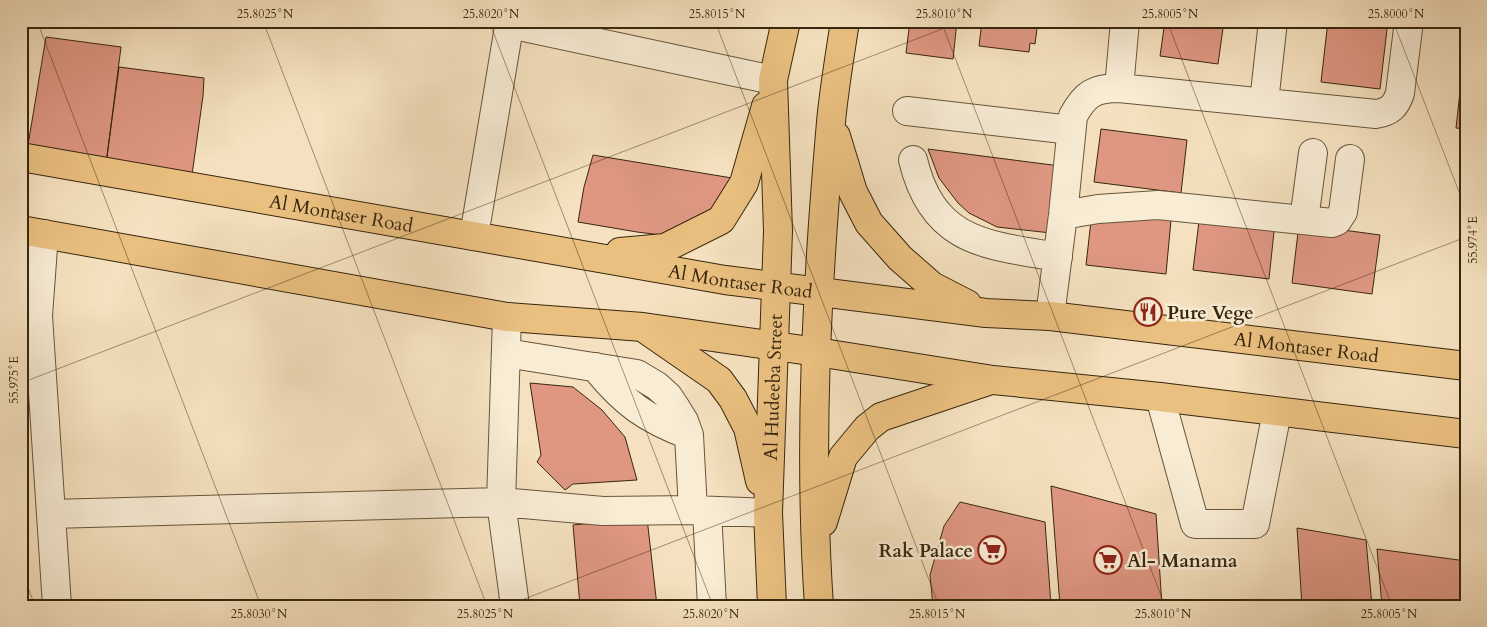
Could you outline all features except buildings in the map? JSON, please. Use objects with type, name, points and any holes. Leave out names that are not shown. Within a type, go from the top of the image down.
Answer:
[{"type":"main road","name":"Al Hudeeba Street","points":[[772,606],[768,513],[778,231],[773,80],[786,21]]},
{"type":"main road","points":[[819,606],[815,548],[815,402],[819,293],[831,121],[845,21]]},
{"type":"main road","points":[[588,256],[665,248],[721,220],[744,183],[773,80]]},
{"type":"main road","points":[[831,121],[853,192],[869,223],[900,258],[932,286],[986,313]]},
{"type":"main road","name":"Al Montaser Road","points":[[21,157],[725,280],[986,313],[1050,316],[1466,366]]},
{"type":"main road","points":[[33,232],[507,317],[643,327],[993,380],[1160,397],[1466,434]]},
{"type":"main road","points":[[643,327],[719,380],[733,399],[748,428],[768,513]]},
{"type":"main road","points":[[815,548],[844,457],[867,428],[881,417],[993,380]]},
{"type":"street","points":[[1119,88],[1125,21]]},
{"type":"street","points":[[1264,102],[1273,21]]},
{"type":"street","points":[[1050,316],[1073,116],[1080,103],[1091,93],[1104,88],[1119,88],[1376,114],[1385,112],[1398,101],[1409,21]]},
{"type":"street","points":[[474,236],[510,23],[773,80]]},
{"type":"street","points":[[907,111],[1071,130]]},
{"type":"street","points":[[1304,220],[1312,153]]},
{"type":"street","points":[[1063,215],[1108,208],[1158,205],[1332,223],[1343,212],[1350,159]]},
{"type":"street","points":[[913,160],[918,178],[930,203],[949,224],[964,235],[981,243],[999,248],[1058,257]]},
{"type":"street","points":[[33,232],[57,606]]},
{"type":"street","points":[[507,317],[502,502],[515,606]]},
{"type":"street","points":[[506,353],[596,367],[610,386],[633,407],[667,427],[689,435],[712,606]]},
{"type":"street","points":[[1160,397],[1195,524],[1254,524],[1277,412]]},
{"type":"street","points":[[51,514],[502,502],[603,511],[768,513]]},
{"type":"place","name":"Pure Vege","points":[[1148,312]]},
{"type":"place","name":"Rak Palace","points":[[992,550]]},
{"type":"place","name":"Al- Manama","points":[[1108,560]]}]
